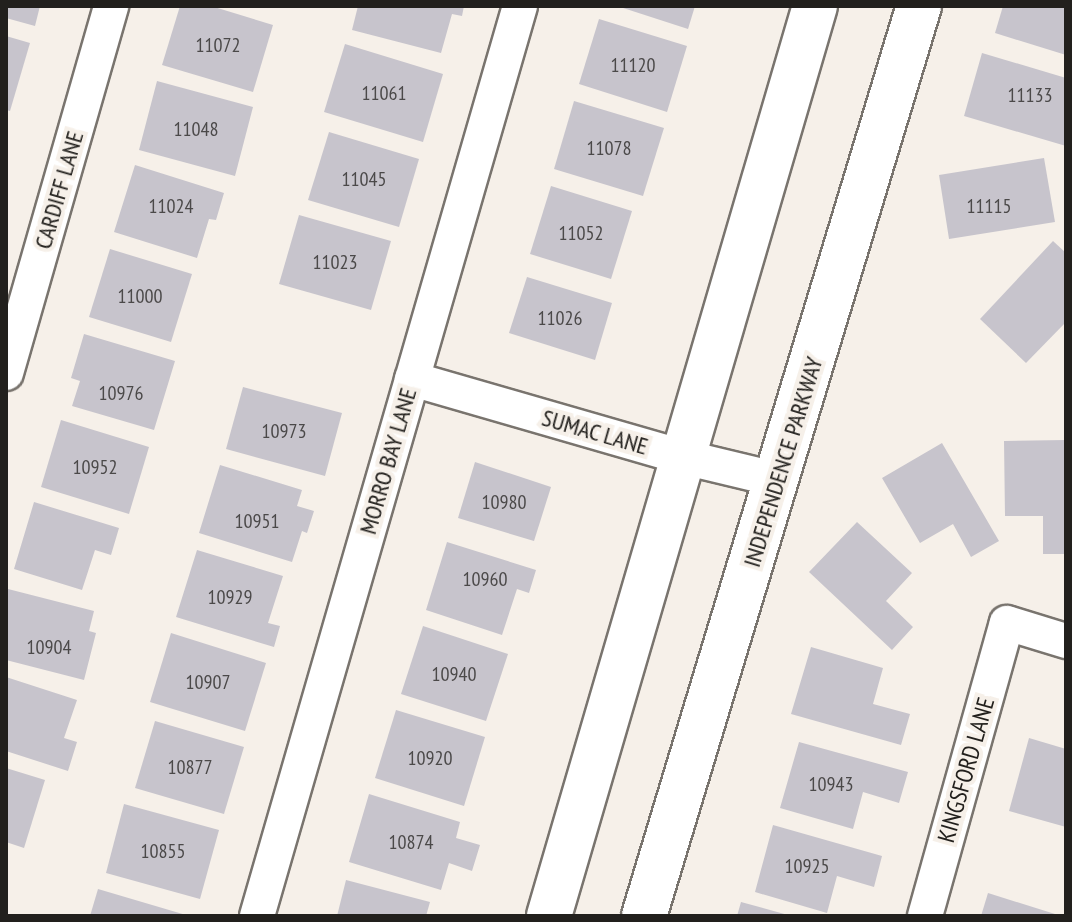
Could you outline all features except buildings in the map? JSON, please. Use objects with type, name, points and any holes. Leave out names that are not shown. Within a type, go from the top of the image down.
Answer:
[{"type":"main road","points":[[549,916],[815,6]]},
{"type":"main road","name":"INDEPENDENCE PARKWAY","points":[[644,916],[779,480],[919,6]]},
{"type":"street","name":"CARDIFF LANE","points":[[6,373],[111,6]]},
{"type":"street","name":"MORRO BAY LANE","points":[[257,916],[520,6]]},
{"type":"street","name":"SUMAC LANE","points":[[412,379],[683,457],[779,480]]},
{"type":"street","name":"KINGSFORD LANE","points":[[925,916],[1007,623],[1066,641]]}]
